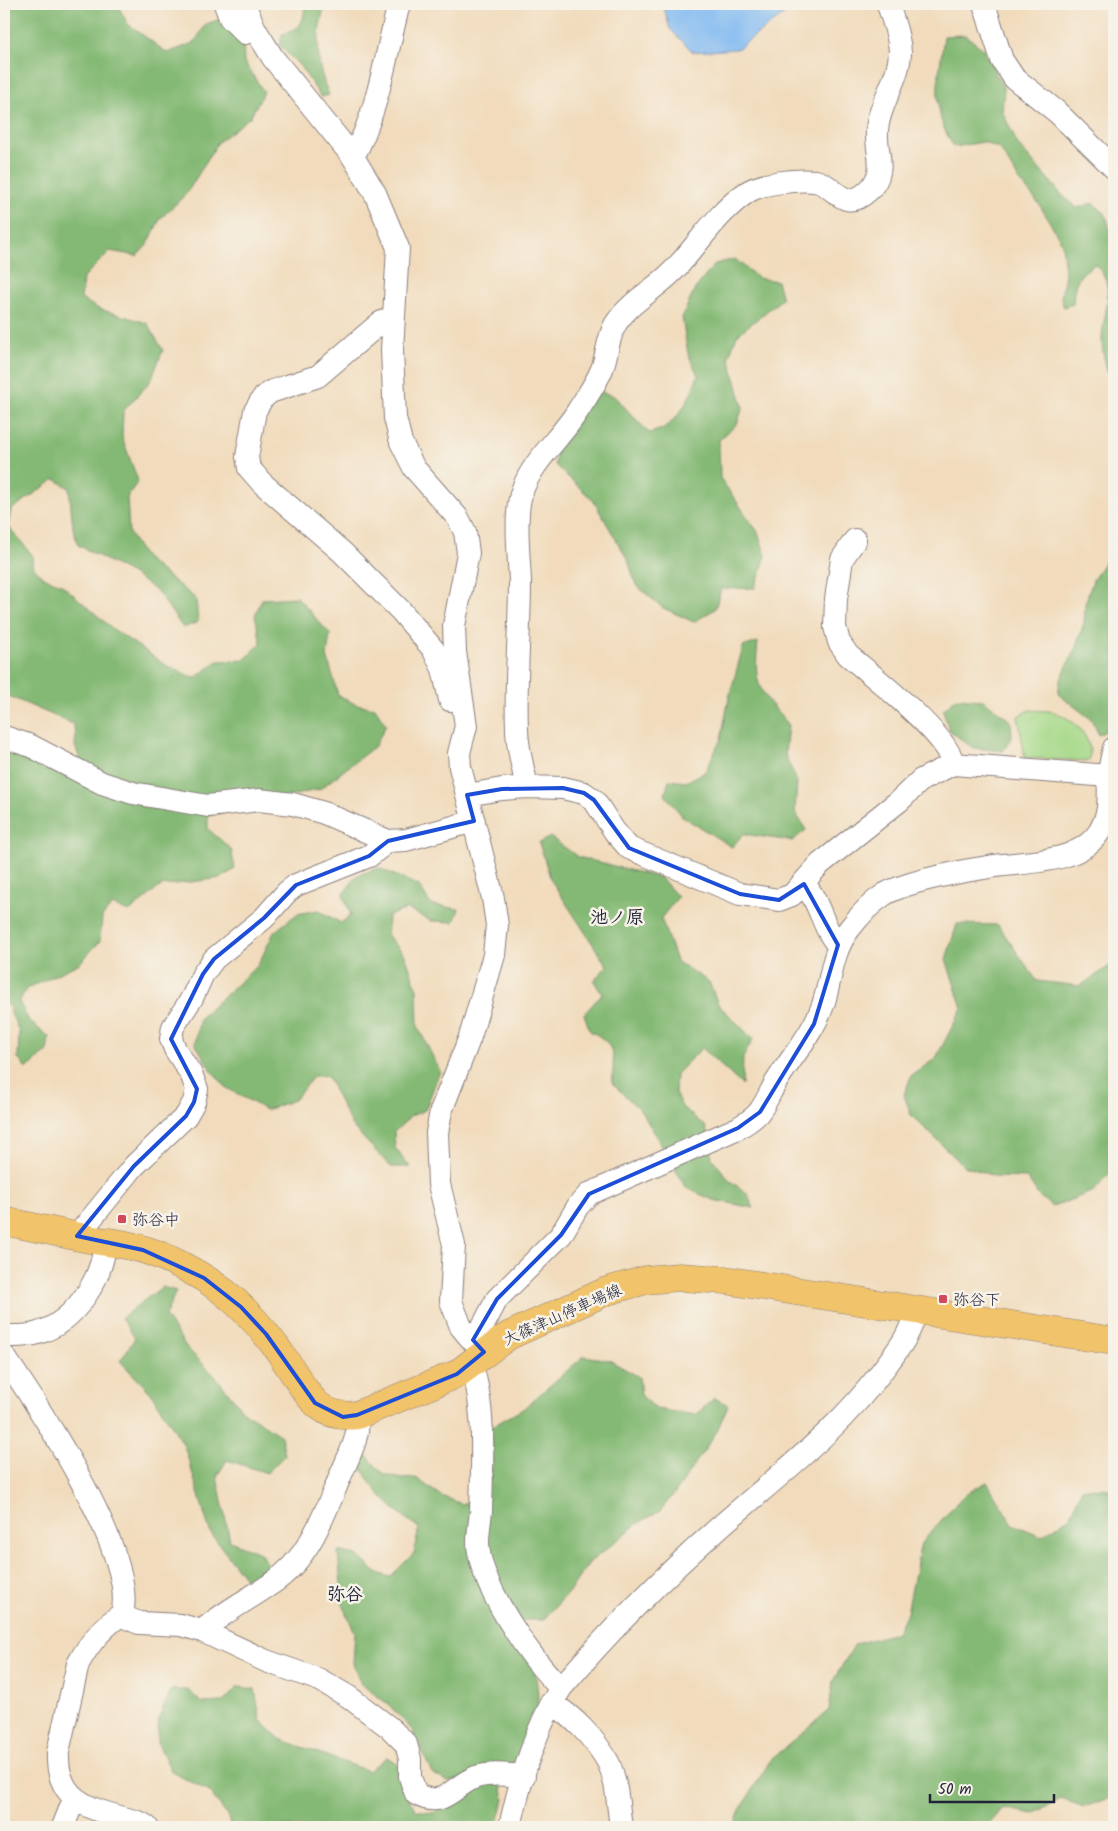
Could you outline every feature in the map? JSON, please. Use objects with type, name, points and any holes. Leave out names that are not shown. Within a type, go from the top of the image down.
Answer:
[{"type":"main road","name":"大篠津山停車場線","points":[[4,1221],[143,1250],[204,1278],[241,1307],[266,1334],[314,1403],[330,1413],[343,1417],[358,1415],[457,1374],[476,1352],[508,1336],[570,1306],[607,1291],[646,1280],[679,1277],[725,1280],[916,1312],[1114,1342]]},
{"type":"street","points":[[225,4],[230,18],[246,33],[255,29]]},
{"type":"street","points":[[244,4],[255,29],[273,58],[353,157],[375,193],[398,248],[392,350],[395,418],[401,442],[414,468],[458,518],[466,539],[468,553],[465,579],[454,626],[455,652],[466,726],[459,753]]},
{"type":"street","points":[[353,157],[362,142],[370,116],[399,4]]},
{"type":"street","points":[[526,787],[517,730],[520,582],[518,526],[521,492],[545,452],[575,415],[598,377],[614,328],[624,312],[672,273],[726,209],[748,191],[776,183],[816,181],[845,199],[855,199],[867,192],[875,181],[880,169],[880,152],[876,133],[879,117],[895,78],[900,52],[888,4]]},
{"type":"street","points":[[984,4],[1002,60],[1014,78],[1057,112],[1114,168]]},
{"type":"street","points":[[394,316],[380,323],[318,376],[270,392],[262,398],[255,411],[247,457],[248,468],[262,483],[356,565],[402,611],[433,649],[442,669],[448,690],[460,768],[493,898],[497,925],[494,954],[470,1037],[441,1111],[437,1133],[439,1184],[454,1245],[451,1301],[461,1327],[476,1352]]},
{"type":"street","points":[[855,540],[842,559],[835,627],[839,642],[848,655],[929,728],[945,747],[953,764]]},
{"type":"street","points":[[4,737],[31,746],[102,783],[132,793],[208,806],[259,800],[293,804],[324,813],[388,841],[406,840],[474,821]]},
{"type":"street","points":[[622,1827],[608,1762],[563,1710],[545,1674],[495,1596],[482,1568],[478,1542],[483,1453],[476,1384],[476,1352],[484,1324],[497,1299],[561,1235],[578,1206],[588,1194],[738,1128],[760,1112],[777,1080],[814,1024],[822,1005],[838,945],[871,904],[887,893],[993,866],[1048,859],[1077,851],[1094,840],[1102,827],[1110,804],[1114,748]]},
{"type":"street","points":[[467,795],[526,787],[563,788],[584,793],[594,800],[615,832],[629,848],[740,894],[779,900],[792,895],[804,884],[820,864],[899,802],[922,780],[953,764],[1112,786]]},
{"type":"street","points":[[77,1236],[134,1166],[186,1116],[194,1102],[196,1089],[191,1074],[175,1050],[171,1039],[174,1027],[192,998],[203,974],[214,959],[264,918],[287,892],[296,885],[369,856],[388,841]]},
{"type":"street","points":[[804,884],[811,891],[831,938],[838,945]]},
{"type":"street","points":[[4,1336],[38,1333],[57,1325],[71,1312],[92,1287],[104,1259],[105,1242]]},
{"type":"street","points":[[510,1827],[524,1776],[556,1696],[656,1587],[722,1525],[818,1444],[840,1422],[878,1377],[910,1333],[916,1312]]},
{"type":"street","points":[[4,1356],[40,1409],[110,1540],[124,1586],[122,1614],[107,1625],[84,1653],[78,1664],[58,1752],[57,1766],[67,1791],[74,1799],[86,1806],[141,1823],[147,1827]]},
{"type":"street","points":[[202,1631],[230,1609],[273,1583],[295,1564],[308,1548],[321,1523],[355,1441],[359,1425],[358,1415]]},
{"type":"street","points":[[122,1614],[139,1623],[181,1625],[202,1631],[266,1661],[320,1680],[349,1697],[390,1728],[406,1744],[410,1759],[410,1777],[416,1794],[427,1800],[442,1799],[476,1777],[495,1774],[524,1776]]},
{"type":"street","points":[[63,1827],[74,1799]]},
{"type":"highlighted area","points":[[563,788],[584,793],[594,800],[629,848],[740,894],[779,900],[804,884],[838,945],[814,1024],[760,1112],[738,1128],[589,1194],[561,1235],[497,1299],[473,1340],[484,1352],[457,1374],[357,1415],[343,1417],[315,1403],[266,1334],[241,1307],[204,1278],[143,1250],[77,1236],[134,1166],[186,1116],[194,1102],[197,1089],[171,1039],[203,974],[214,959],[264,918],[296,885],[369,856],[388,841],[474,821],[467,795],[502,789]]},
{"type":"green space","points":[[4,4],[117,4],[128,24],[167,53],[194,43],[206,24],[221,19],[243,39],[244,62],[264,92],[250,117],[218,142],[187,193],[160,219],[148,244],[137,256],[110,251],[83,278],[81,299],[99,309],[147,323],[163,350],[150,382],[123,411],[122,437],[138,481],[127,497],[129,533],[144,557],[196,599],[198,622],[183,628],[157,591],[134,575],[78,545],[73,528],[69,488],[55,479],[11,510],[8,526],[33,556],[32,565],[43,577],[61,584],[113,629],[167,666],[195,678],[218,661],[244,660],[261,643],[255,615],[262,599],[297,597],[330,634],[327,656],[338,695],[355,704],[375,708],[386,725],[375,746],[320,789],[208,816],[208,829],[231,849],[235,869],[221,878],[161,886],[129,912],[112,905],[102,917],[100,941],[80,963],[26,989],[19,1002],[29,1021],[49,1037],[47,1052],[26,1069],[18,1058],[19,1032],[8,1005],[4,1001],[4,744],[81,762],[75,746],[76,734],[73,724],[4,694]]},
{"type":"green space","points":[[305,4],[325,4],[318,50],[321,72],[329,95],[321,97],[300,66],[280,46],[282,34],[294,30],[302,21]]},
{"type":"green space","points":[[965,35],[983,49],[1004,89],[1002,111],[1018,145],[1063,196],[1077,208],[1092,203],[1105,213],[1114,242],[1114,394],[1102,347],[1108,290],[1102,272],[1095,264],[1084,272],[1080,276],[1074,290],[1073,304],[1064,307],[1061,299],[1065,273],[1062,243],[1039,204],[1019,180],[1000,149],[983,142],[954,147],[946,133],[941,120],[938,93],[944,36]]},
{"type":"green space","points":[[735,259],[758,278],[777,281],[782,299],[737,335],[729,357],[743,407],[737,424],[719,440],[720,478],[758,532],[766,556],[755,588],[721,589],[715,609],[694,622],[663,608],[636,585],[628,560],[593,500],[555,465],[557,447],[598,391],[614,396],[649,433],[667,425],[681,412],[698,375],[688,354],[682,317],[695,289],[715,264]]},
{"type":"green space","points":[[1114,538],[1114,701],[1107,730],[1099,735],[1091,719],[1058,694],[1060,681],[1075,649],[1084,623],[1085,604],[1093,580],[1105,561]]},
{"type":"green space","points":[[758,642],[756,669],[760,687],[770,703],[788,724],[785,755],[797,782],[795,812],[806,830],[792,841],[743,834],[732,847],[683,817],[665,795],[669,780],[686,782],[705,772],[721,739],[729,698],[743,647]]},
{"type":"green space","points":[[956,698],[983,700],[1011,721],[1012,738],[1003,751],[973,748],[949,730],[943,710]]},
{"type":"green space","points":[[1030,710],[1057,713],[1077,726],[1089,745],[1089,761],[1025,758],[1018,716]]},
{"type":"green space","points":[[550,837],[578,857],[661,878],[678,897],[661,918],[676,961],[709,982],[718,1004],[753,1039],[743,1058],[742,1085],[702,1048],[676,1074],[675,1093],[682,1107],[706,1127],[712,1158],[730,1181],[747,1193],[754,1208],[713,1200],[686,1188],[642,1112],[612,1083],[612,1052],[605,1041],[590,1031],[584,1014],[602,994],[594,981],[607,966],[551,880],[539,843]]},
{"type":"green space","points":[[379,868],[419,886],[431,905],[459,909],[454,922],[431,921],[407,909],[388,916],[387,935],[405,955],[417,989],[418,1027],[440,1071],[425,1110],[411,1116],[394,1132],[395,1148],[410,1167],[391,1167],[352,1126],[327,1076],[314,1076],[294,1100],[266,1110],[227,1088],[211,1070],[195,1043],[200,1018],[258,965],[274,932],[297,914],[318,910],[341,923],[351,915],[343,895],[356,876]]},
{"type":"green space","points":[[957,924],[998,925],[1037,981],[1080,986],[1114,963],[1114,1169],[1094,1191],[1052,1207],[1038,1195],[1027,1178],[997,1177],[964,1166],[911,1115],[904,1095],[911,1076],[936,1058],[962,1008],[946,959]]},
{"type":"green space","points":[[162,1287],[176,1291],[165,1316],[187,1348],[215,1376],[243,1411],[281,1436],[285,1455],[267,1473],[227,1460],[217,1476],[230,1541],[260,1553],[270,1568],[246,1580],[210,1532],[184,1445],[151,1393],[120,1361],[135,1338],[121,1318]]},
{"type":"green space","points":[[584,1356],[609,1360],[639,1377],[641,1395],[656,1409],[696,1415],[714,1398],[728,1405],[717,1431],[678,1489],[660,1511],[637,1524],[589,1563],[568,1593],[543,1620],[517,1620],[535,1672],[538,1699],[534,1728],[520,1759],[501,1768],[448,1782],[432,1773],[412,1730],[389,1705],[361,1684],[353,1664],[355,1632],[343,1607],[338,1551],[358,1556],[375,1572],[390,1577],[414,1553],[419,1528],[394,1508],[372,1485],[361,1467],[365,1454],[383,1474],[402,1479],[416,1478],[441,1496],[462,1504],[483,1490],[492,1472],[491,1427],[523,1409]]},
{"type":"green space","points":[[987,1482],[1012,1524],[1042,1536],[1070,1517],[1082,1488],[1109,1489],[1114,1493],[1114,1796],[1085,1807],[1061,1799],[1033,1814],[1003,1808],[987,1827],[734,1827],[740,1810],[770,1761],[829,1710],[833,1681],[855,1644],[896,1633],[907,1613],[921,1543],[965,1494]]},
{"type":"green space","points":[[238,1687],[255,1689],[260,1720],[280,1739],[368,1771],[387,1757],[399,1765],[404,1792],[416,1810],[434,1813],[453,1796],[500,1779],[504,1799],[497,1827],[231,1827],[230,1820],[210,1792],[172,1772],[157,1742],[159,1718],[171,1690],[188,1690],[202,1703],[223,1702]]},
{"type":"water","points":[[663,4],[798,4],[737,49],[693,52],[670,29]]},
{"type":"place","name":"弥谷中","points":[[122,1219]]},
{"type":"place","name":"弥谷下","points":[[943,1299]]},
{"type":"district","name":"池ノ原","points":[[617,917]]},
{"type":"district","name":"弥谷","points":[[345,1594]]}]
